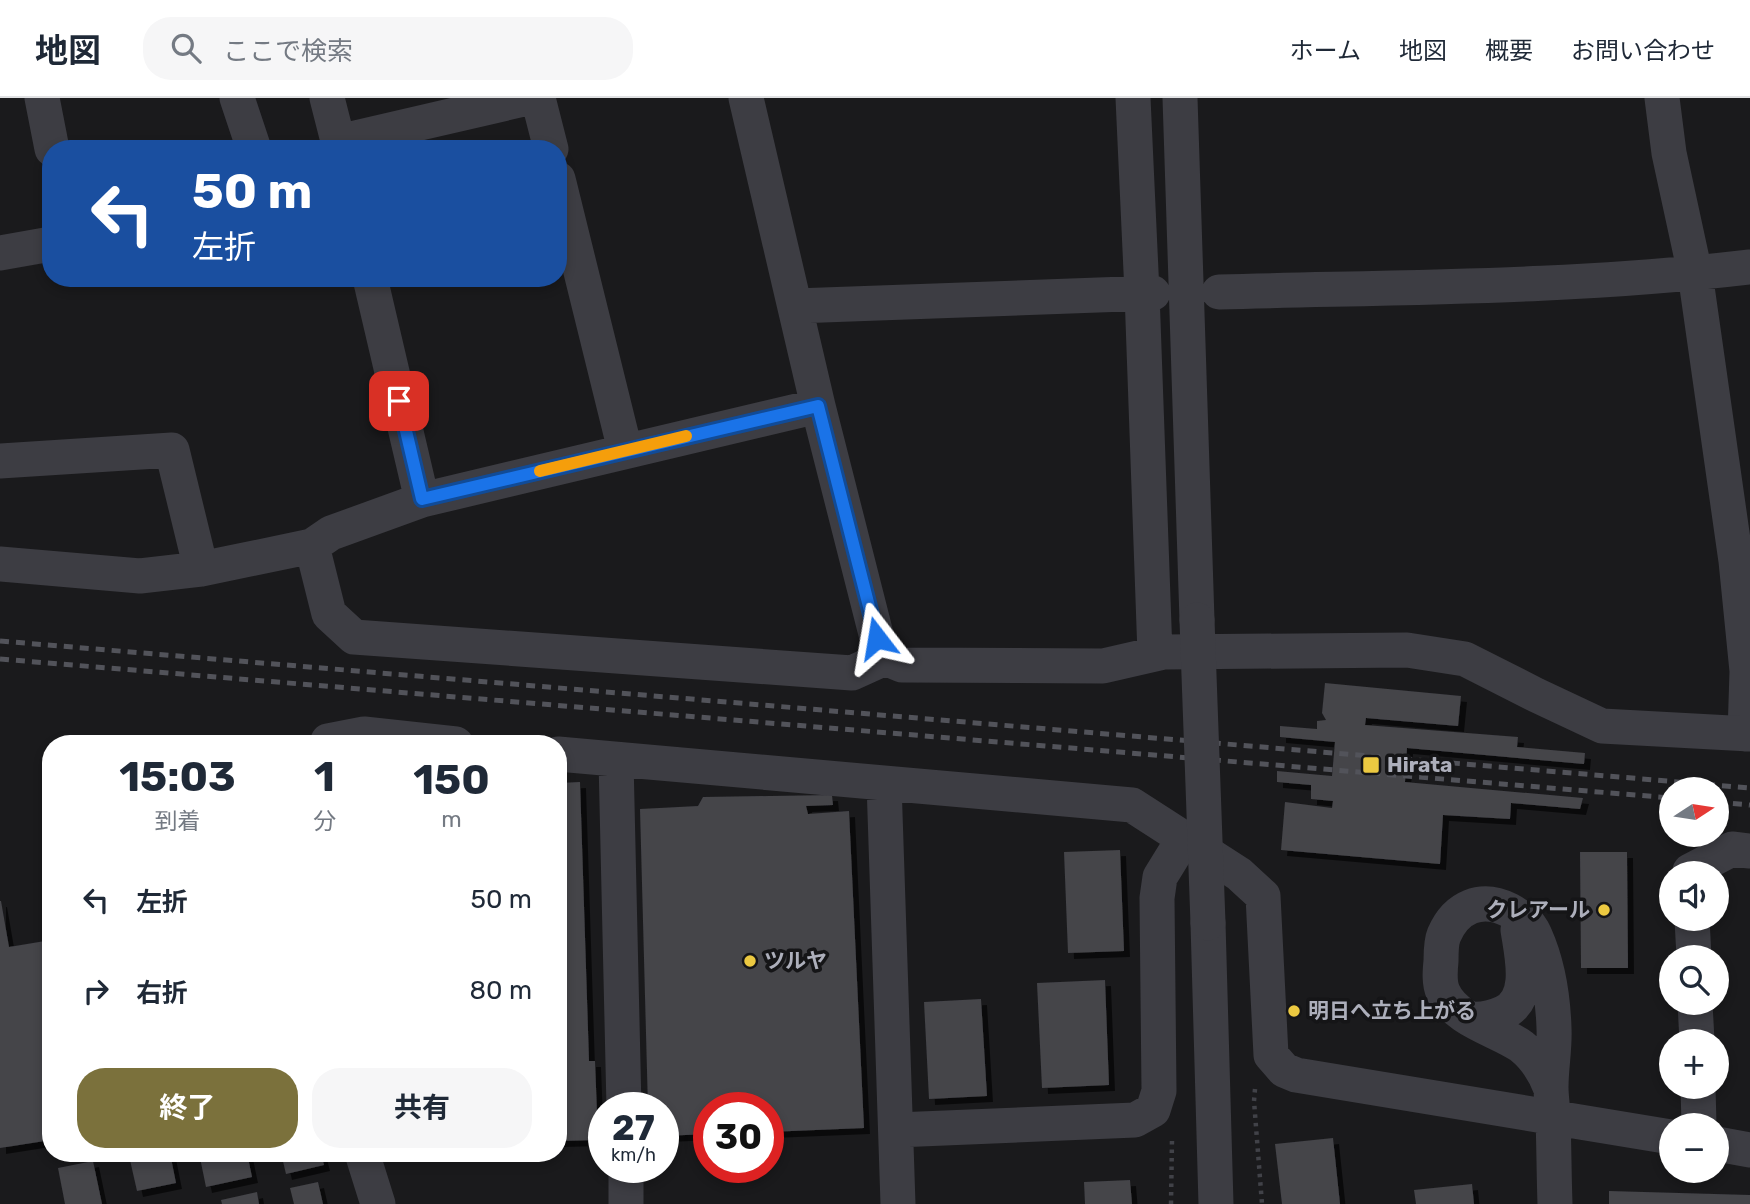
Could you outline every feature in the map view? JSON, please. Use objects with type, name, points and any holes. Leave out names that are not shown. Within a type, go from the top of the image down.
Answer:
[{"type":"street","points":[[42,98],[50,140]]},
{"type":"street","points":[[237,98],[251,140]]},
{"type":"street","points":[[327,98],[338,140]]},
{"type":"street","points":[[359,140],[528,98]]},
{"type":"street","points":[[538,98],[549,140]]},
{"type":"street","points":[[746,98],[818,406],[877,638],[885,657],[902,665],[1103,666],[1164,652],[1406,650],[1465,659],[1602,726],[1747,734],[1747,671],[1736,561],[1695,273],[1669,153],[1662,98]]},
{"type":"street","points":[[1133,98],[1148,293],[1155,654]]},
{"type":"street","points":[[1180,98],[1216,1204]]},
{"type":"street","points":[[567,215],[625,450]]},
{"type":"street","points":[[0,253],[42,246]]},
{"type":"street","points":[[1219,292],[1560,282],[1750,267]]},
{"type":"street","points":[[372,287],[422,499]]},
{"type":"street","points":[[795,306],[1148,293]]},
{"type":"street","points":[[0,564],[140,576],[201,569],[312,546],[331,533],[422,499],[818,406]]},
{"type":"street","points":[[0,461],[172,450],[201,569]]},
{"type":"street","points":[[312,546],[329,614],[354,637],[852,673],[885,657]]},
{"type":"street","points":[[567,755],[1132,805],[1239,874],[1264,896],[1271,1055],[1283,1070],[1297,1075],[1552,1103],[1659,1134]]},
{"type":"street","points":[[616,760],[624,1092]]},
{"type":"street","points":[[884,783],[898,1204]]},
{"type":"street","points":[[896,1130],[1135,1120],[1153,1110],[1159,1091],[1157,898],[1160,877],[1184,838]]},
{"type":"street","points":[[1709,861],[1732,849],[1750,850]]},
{"type":"street","points":[[1552,1103],[1546,1076],[1523,1047],[1470,1018],[1451,1005],[1444,993],[1440,975],[1443,937],[1457,914],[1464,909],[1480,904],[1498,905],[1525,919],[1544,959],[1552,995],[1554,1029],[1552,1103],[1555,1204]]},
{"type":"street","points":[[1470,1018],[1487,1018],[1509,1010],[1522,991],[1522,958],[1518,930],[1506,909]]},
{"type":"street","points":[[1729,1146],[1750,1150]]},
{"type":"street","points":[[365,1162],[378,1204]]},
{"type":"street","points":[[626,1183],[626,1204]]},
{"type":"path","points":[[1255,1089],[1262,1204]]},
{"type":"path","points":[[1171,1204],[1172,1139]]},
{"type":"building","points":[[1325,683],[1461,696],[1458,726],[1366,718],[1365,725],[1518,737],[1517,747],[1585,753],[1584,764],[1407,748],[1405,782],[1583,798],[1580,809],[1511,803],[1510,819],[1443,815],[1440,864],[1281,850],[1285,802],[1332,808],[1333,801],[1311,799],[1311,785],[1277,782],[1277,771],[1332,776],[1335,742],[1280,737],[1280,726],[1317,729],[1317,721],[1326,720],[1322,713]]},
{"type":"building","points":[[580,782],[589,1061],[595,1061],[596,1092],[588,1092],[588,1140],[567,1141],[567,783]]},
{"type":"building","name":"ツルヤ","points":[[832,795],[833,805],[806,806],[808,814],[849,811],[864,1128],[784,1131],[784,1092],[693,1092],[693,1135],[679,1135],[679,1092],[648,1092],[640,809],[698,806],[703,797]]},
{"type":"building","points":[[1120,850],[1124,951],[1068,953],[1064,852]]},
{"type":"building","name":"クレアール","points":[[1580,852],[1627,852],[1628,968],[1581,968]]},
{"type":"building","points":[[1,901],[9,947],[42,942],[42,1141],[0,1148]]},
{"type":"building","points":[[1105,980],[1109,1085],[1042,1088],[1037,983]]},
{"type":"building","points":[[981,999],[987,1096],[929,1099],[924,1002]]},
{"type":"building","points":[[1333,1138],[1340,1204],[1282,1204],[1275,1144]]},
{"type":"building","points":[[93,1162],[102,1204],[65,1204],[58,1168]]},
{"type":"building","points":[[130,1162],[172,1162],[176,1183],[137,1191]]},
{"type":"building","points":[[201,1162],[249,1162],[252,1177],[206,1187]]},
{"type":"building","points":[[283,1162],[323,1162],[324,1165],[286,1174]]},
{"type":"building","points":[[1130,1180],[1132,1204],[1085,1204],[1084,1182]]},
{"type":"building","points":[[318,1182],[323,1204],[294,1204],[290,1188]]},
{"type":"building","points":[[1472,1184],[1474,1204],[1416,1204],[1414,1190]]},
{"type":"building","points":[[1609,1191],[1750,1195],[1750,1204],[1609,1204]]},
{"type":"building","points":[[257,1192],[259,1204],[222,1204],[221,1200]]},
{"type":"railway","points":[[0,641],[1750,788]]},
{"type":"railway","points":[[0,659],[1659,797]]},
{"type":"railway","points":[[1729,803],[1750,805]]},
{"type":"slow traffic","points":[[540,471],[686,436]]},
{"type":"place","name":"Hirata","points":[[1371,765]]},
{"type":"place","name":"クレアール","points":[[1604,910]]},
{"type":"place","name":"ツルヤ","points":[[750,961]]},
{"type":"place","name":"明日へ立ち上がる","points":[[1294,1011]]},
{"type":"route","points":[[399,401],[422,499],[818,406],[877,638]]}]
